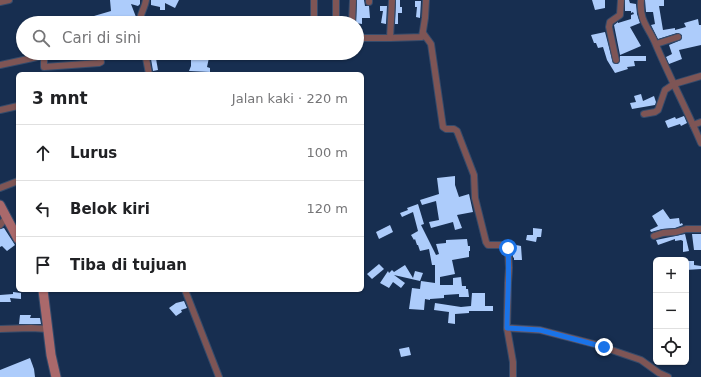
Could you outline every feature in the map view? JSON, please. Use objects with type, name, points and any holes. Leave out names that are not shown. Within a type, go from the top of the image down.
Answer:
[{"type":"street","points":[[0,2],[9,0]]},
{"type":"street","points":[[141,16],[146,0]]},
{"type":"street","points":[[314,0],[314,16]]},
{"type":"street","points":[[336,0],[336,16]]},
{"type":"street","points":[[352,0],[352,16]]},
{"type":"street","points":[[390,38],[392,0]]},
{"type":"street","points":[[364,38],[422,37],[426,0]]},
{"type":"street","points":[[616,60],[609,27],[610,22],[620,15],[621,0]]},
{"type":"street","points":[[641,0],[642,17],[646,28],[656,44],[701,143]]},
{"type":"street","points":[[422,33],[431,44],[444,127],[446,129],[454,129],[457,131],[474,173],[475,198],[486,242],[488,245],[504,245],[508,248],[509,268],[507,328],[513,362],[513,377]]},
{"type":"street","points":[[656,44],[678,37]]},
{"type":"street","points":[[0,65],[23,60]]},
{"type":"street","points":[[44,60],[44,67],[99,63],[101,62],[101,60]]},
{"type":"street","points":[[146,60],[148,72]]},
{"type":"street","points":[[644,114],[656,112],[665,90],[674,84],[701,76]]},
{"type":"street","points":[[0,110],[16,106]]},
{"type":"street","points":[[693,125],[701,122]]},
{"type":"street","points":[[0,188],[16,182]]},
{"type":"street","points":[[0,205],[3,222],[16,237]]},
{"type":"street","points":[[654,236],[663,233],[701,229]]},
{"type":"street","points":[[43,292],[51,355],[56,377]]},
{"type":"street","points":[[186,292],[219,377]]},
{"type":"street","points":[[507,328],[540,330],[588,342],[641,360],[659,373],[668,377]]},
{"type":"street","points":[[0,329],[48,329]]},
{"type":"building","points":[[110,0],[140,0],[140,4],[138,6],[131,4],[136,16],[94,16],[111,11]]},
{"type":"building","points":[[151,0],[179,0],[175,8],[165,3],[165,10],[160,10],[160,7],[151,5]]},
{"type":"building","points":[[357,0],[364,0],[365,6],[369,6],[370,18],[356,16]]},
{"type":"building","points":[[396,0],[400,0],[400,7],[402,7],[402,13],[398,13],[398,24],[395,24]]},
{"type":"building","points":[[592,0],[605,0],[605,8],[595,10]]},
{"type":"building","points":[[625,0],[629,0],[630,3],[636,4],[640,23],[630,27],[641,46],[620,55],[614,25],[618,22],[631,19],[631,15],[634,14],[633,12],[631,13],[631,11],[625,11]]},
{"type":"building","points":[[645,0],[664,0],[664,6],[659,6],[663,30],[675,28],[675,30],[686,27],[684,23],[698,19],[699,25],[701,25],[701,45],[679,50],[682,59],[669,64],[666,57],[672,54],[669,45],[681,40],[682,35],[677,33],[658,39],[651,25],[655,24],[653,12],[646,12]]},
{"type":"building","points":[[415,1],[421,1],[420,18],[416,17],[417,7],[415,7]]},
{"type":"building","points":[[380,6],[387,6],[386,24],[381,23],[383,11],[380,11]]},
{"type":"building","points":[[605,32],[613,63],[619,63],[620,56],[646,56],[646,61],[634,61],[635,66],[627,67],[628,69],[615,73],[607,60],[603,47],[598,48],[591,35]]},
{"type":"building","points":[[151,60],[156,60],[158,70],[153,71]]},
{"type":"building","points":[[191,60],[208,60],[207,67],[210,68],[210,72],[189,71]]},
{"type":"building","points":[[641,94],[643,101],[654,96],[656,102],[655,105],[632,109],[630,103],[636,102],[634,96]]},
{"type":"building","points":[[684,116],[687,123],[681,126],[680,124],[668,128],[665,121],[675,117],[676,119]]},
{"type":"building","points":[[455,176],[455,185],[459,197],[469,194],[473,212],[457,215],[462,228],[455,230],[453,222],[431,228],[429,222],[439,220],[436,201],[422,205],[420,200],[439,194],[437,178]]},
{"type":"building","points":[[418,204],[424,224],[421,225],[436,255],[439,254],[436,244],[446,243],[446,240],[467,239],[468,246],[470,246],[469,257],[452,260],[455,274],[440,277],[440,285],[453,285],[453,278],[461,277],[462,286],[466,286],[466,289],[468,289],[469,297],[459,297],[459,294],[444,295],[444,298],[430,300],[425,299],[424,310],[409,309],[412,288],[420,289],[421,281],[435,283],[435,265],[432,265],[429,249],[420,251],[415,239],[414,240],[411,235],[418,231],[413,212],[402,217],[400,213],[408,210],[407,208]]},
{"type":"building","points":[[663,209],[670,219],[679,218],[680,224],[682,223],[683,225],[675,228],[651,232],[650,230],[658,226],[652,216]]},
{"type":"building","points":[[390,225],[393,232],[379,239],[376,232]]},
{"type":"building","points":[[4,228],[15,245],[7,251],[2,246],[0,247],[0,229]]},
{"type":"building","points":[[533,228],[542,229],[541,237],[537,237],[536,242],[526,240],[527,235],[533,235]]},
{"type":"building","points":[[685,234],[689,251],[683,252],[683,241],[681,240],[675,241],[675,239],[658,245],[656,240]]},
{"type":"building","points":[[692,234],[701,234],[701,250],[694,250]]},
{"type":"building","points":[[516,245],[521,246],[522,260],[514,260],[512,247],[515,247]]},
{"type":"building","points":[[689,261],[694,261],[694,265],[701,266],[701,269],[689,270]]},
{"type":"building","points":[[379,264],[384,269],[372,279],[367,274]]},
{"type":"building","points":[[405,265],[413,278],[415,271],[423,273],[420,281],[394,275],[405,283],[401,288],[393,282],[389,288],[380,283],[388,271],[389,273],[392,270],[394,272]]},
{"type":"building","points":[[13,292],[21,293],[21,299],[10,298],[11,302],[0,302],[0,295],[13,294]]},
{"type":"building","points":[[472,293],[485,293],[485,306],[493,306],[493,311],[469,311],[469,313],[455,314],[455,324],[448,323],[449,312],[434,310],[435,303],[461,307],[471,306]]},
{"type":"building","points":[[184,301],[187,308],[181,310],[182,312],[176,316],[169,308],[176,303]]},
{"type":"building","points":[[20,315],[31,315],[30,318],[40,318],[41,324],[19,324]]},
{"type":"building","points":[[409,347],[411,355],[401,357],[399,349]]},
{"type":"building","points":[[30,358],[35,377],[0,377],[0,370]]},
{"type":"route","points":[[508,248],[509,268],[507,328],[530,328],[567,336],[604,347]]}]
